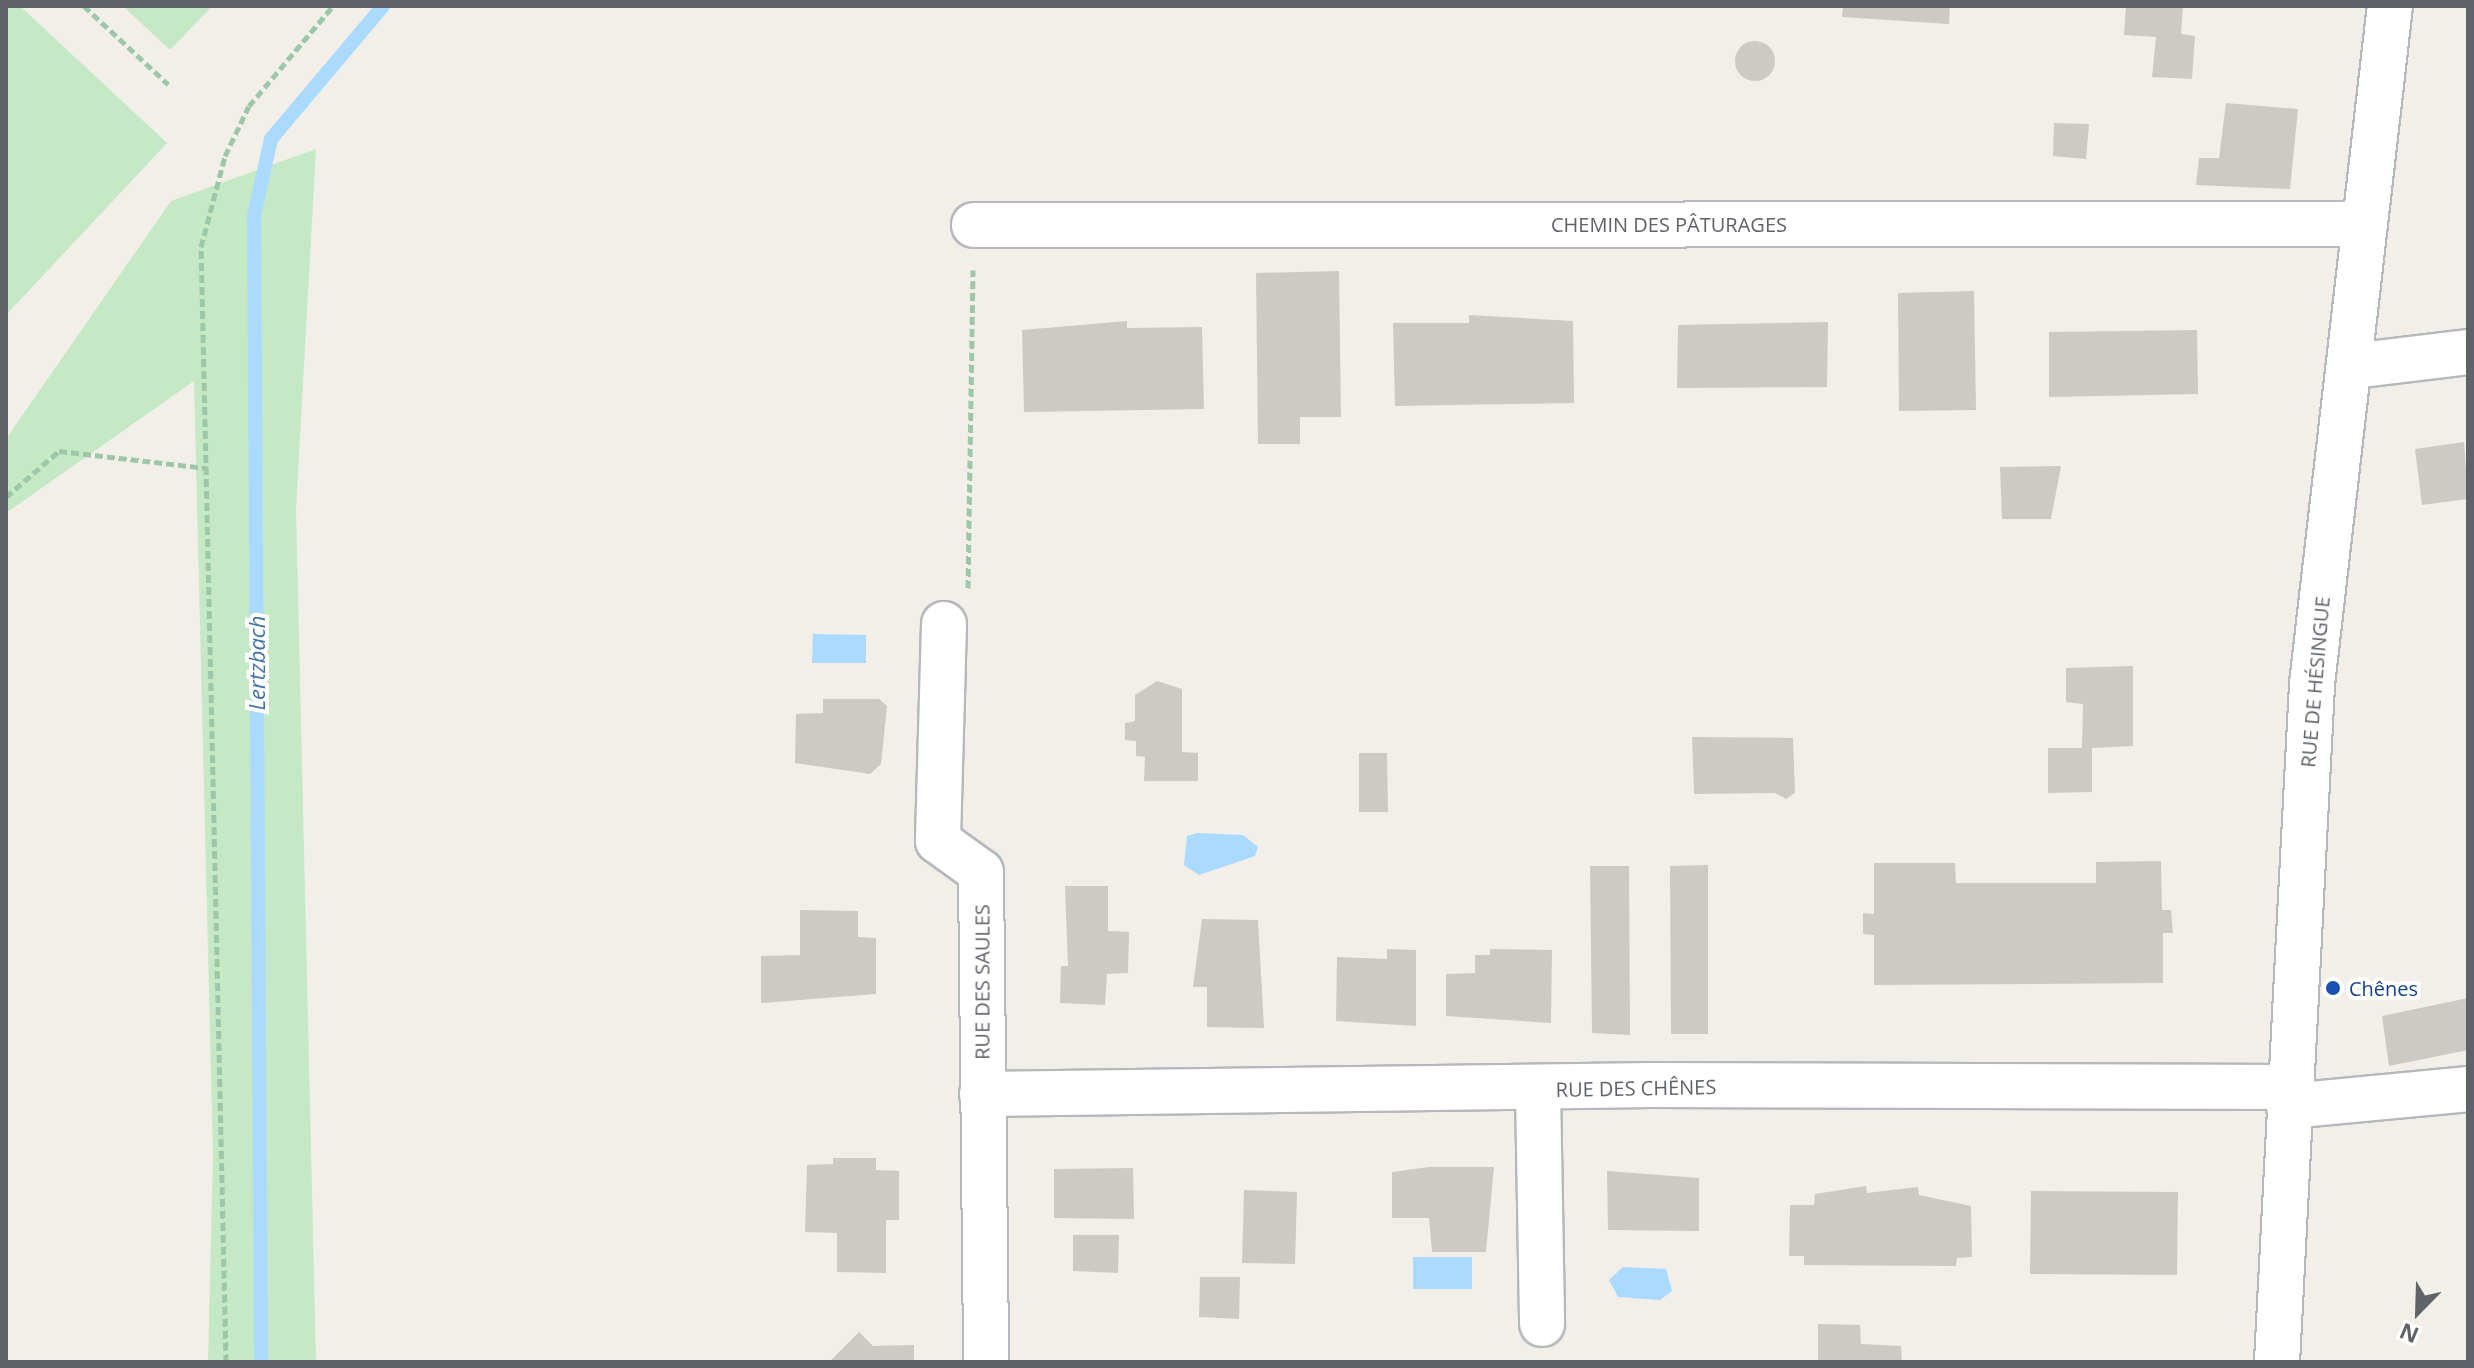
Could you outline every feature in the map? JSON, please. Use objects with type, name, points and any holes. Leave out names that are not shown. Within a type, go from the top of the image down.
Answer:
[{"type":"street","name":"RUE DE HÉSINGUE","points":[[2277,1362],[2312,684],[2353,366],[2365,224],[2390,6]]},
{"type":"street","name":"CHEMIN DES PÂTURAGES","points":[[974,225],[2365,224]]},
{"type":"street","points":[[2353,366],[2468,352]]},
{"type":"street","name":"RUE DES SAULES","points":[[944,624],[938,841],[981,872],[986,1362]]},
{"type":"street","name":"RUE DES CHÊNES","points":[[982,1094],[1538,1090],[2290,1096],[2468,1089]]},
{"type":"street","points":[[1538,1090],[1542,1324]]},
{"type":"path","points":[[84,6],[168,84]]},
{"type":"path","points":[[226,1362],[201,247],[225,156],[249,106],[333,6]]},
{"type":"path","points":[[944,624],[967,602],[974,225]]},
{"type":"path","points":[[6,497],[59,451],[207,468]]},
{"type":"green space","points":[[6,6],[20,6],[167,143],[6,315]]},
{"type":"green space","points":[[123,6],[212,6],[170,50]]},
{"type":"green space","points":[[316,149],[296,509],[316,1362],[208,1362],[213,1155],[194,381],[6,513],[6,439],[171,201]]},
{"type":"water","points":[[813,634],[866,635],[866,663],[812,663]]},
{"type":"water","points":[[1197,833],[1243,835],[1258,847],[1255,856],[1199,875],[1184,865],[1187,836]]},
{"type":"water","points":[[1413,1257],[1472,1257],[1472,1289],[1413,1289]]},
{"type":"water","points":[[1623,1267],[1666,1269],[1672,1291],[1660,1300],[1618,1297],[1609,1280]]},
{"type":"building","points":[[1843,6],[1950,6],[1949,24],[1842,17]]},
{"type":"building","points":[[2126,6],[2183,6],[2181,34],[2195,36],[2192,79],[2152,77],[2156,37],[2124,35]]},
{"type":"building","points":[[1755,41],[1769,47],[1775,61],[1769,75],[1755,81],[1741,75],[1735,61],[1741,47]]},
{"type":"building","points":[[2226,103],[2298,109],[2290,189],[2196,185],[2199,158],[2219,158]]},
{"type":"building","points":[[2054,123],[2089,124],[2086,159],[2053,156]]},
{"type":"building","points":[[1339,271],[1341,417],[1300,417],[1300,444],[1258,444],[1256,273]]},
{"type":"building","points":[[1974,291],[1976,410],[1899,411],[1898,293]]},
{"type":"building","points":[[1469,315],[1573,321],[1574,403],[1395,406],[1393,323],[1469,323]]},
{"type":"building","points":[[1127,321],[1127,328],[1202,327],[1204,409],[1024,412],[1022,330]]},
{"type":"building","points":[[1828,322],[1827,387],[1677,388],[1678,325]]},
{"type":"building","points":[[2197,330],[2198,394],[2049,397],[2049,332]]},
{"type":"building","points":[[2464,442],[2468,499],[2422,505],[2415,449]]},
{"type":"building","points":[[2061,466],[2051,519],[2002,519],[2000,467]]},
{"type":"building","points":[[2133,666],[2133,746],[2092,748],[2092,792],[2048,793],[2048,748],[2082,748],[2083,704],[2066,702],[2066,668]]},
{"type":"building","points":[[1157,681],[1182,689],[1182,752],[1198,753],[1198,781],[1144,781],[1145,757],[1136,756],[1136,741],[1125,740],[1125,723],[1135,721],[1135,695]]},
{"type":"building","points":[[823,699],[879,699],[887,706],[881,764],[870,774],[795,763],[796,714],[823,713]]},
{"type":"building","points":[[1692,737],[1793,738],[1795,793],[1786,799],[1775,793],[1694,794]]},
{"type":"building","points":[[1359,753],[1387,753],[1388,812],[1359,812]]},
{"type":"building","points":[[2161,861],[2162,910],[2171,910],[2173,933],[2163,933],[2163,983],[1874,985],[1874,935],[1863,934],[1863,913],[1874,914],[1874,863],[1955,863],[1956,883],[2096,883],[2096,862]]},
{"type":"building","points":[[1708,865],[1708,1034],[1671,1034],[1670,866]]},
{"type":"building","points":[[1590,866],[1629,866],[1630,1035],[1592,1033]]},
{"type":"building","points":[[1065,886],[1108,886],[1108,931],[1129,932],[1128,973],[1107,974],[1105,1005],[1060,1003],[1061,966],[1068,966]]},
{"type":"building","points":[[800,910],[858,911],[858,937],[876,938],[876,994],[761,1003],[761,956],[800,955]]},
{"type":"building","points":[[1202,919],[1258,920],[1264,1028],[1207,1027],[1207,987],[1193,987]]},
{"type":"building","points":[[1387,949],[1416,950],[1416,1026],[1336,1021],[1337,957],[1387,959]]},
{"type":"building","points":[[1490,949],[1552,950],[1551,1023],[1446,1016],[1446,974],[1475,973],[1475,955],[1490,955]]},
{"type":"building","points":[[2468,998],[2468,1050],[2389,1066],[2382,1016]]},
{"type":"building","points":[[833,1158],[876,1158],[876,1170],[899,1171],[899,1220],[886,1220],[886,1273],[837,1272],[837,1233],[805,1232],[807,1165],[833,1164]]},
{"type":"building","points":[[1429,1167],[1494,1167],[1486,1252],[1432,1252],[1429,1218],[1392,1218],[1392,1172]]},
{"type":"building","points":[[1133,1168],[1134,1219],[1054,1218],[1054,1169]]},
{"type":"building","points":[[1607,1171],[1699,1178],[1699,1231],[1608,1230]]},
{"type":"building","points":[[1866,1186],[1867,1193],[1918,1187],[1919,1195],[1971,1206],[1972,1257],[1957,1258],[1956,1266],[1804,1265],[1804,1256],[1789,1256],[1790,1205],[1814,1205],[1815,1194]]},
{"type":"building","points":[[1244,1190],[1297,1192],[1295,1264],[1242,1263]]},
{"type":"building","points":[[2031,1191],[2178,1192],[2177,1275],[2030,1274]]},
{"type":"building","points":[[1073,1235],[1119,1235],[1118,1273],[1073,1271]]},
{"type":"building","points":[[1200,1277],[1240,1277],[1239,1319],[1199,1317]]},
{"type":"building","points":[[1818,1324],[1860,1325],[1861,1344],[1901,1346],[1902,1362],[1818,1362]]},
{"type":"building","points":[[859,1332],[873,1346],[914,1345],[914,1362],[829,1362]]},
{"type":"waterway","name":"Lertzbach","points":[[261,1362],[254,215],[271,139],[383,6]]},
{"type":"place","name":"Chênes","points":[[2333,988]]}]
